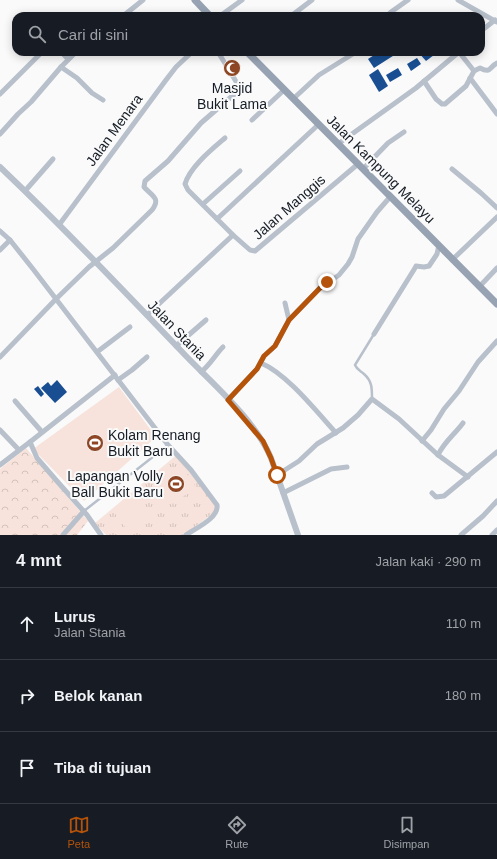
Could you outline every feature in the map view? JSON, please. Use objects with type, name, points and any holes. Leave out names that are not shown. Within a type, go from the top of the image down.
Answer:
[{"type":"main road","points":[[195,0],[206,12]]},
{"type":"main road","name":"Jalan Kampung Melayu","points":[[251,56],[452,260],[496,302]]},
{"type":"street","points":[[128,12],[143,0]]},
{"type":"street","points":[[226,12],[242,0]]},
{"type":"street","points":[[296,12],[312,0]]},
{"type":"street","points":[[391,12],[408,0]]},
{"type":"street","points":[[458,0],[480,12]]},
{"type":"street","points":[[485,15],[496,21],[485,28]]},
{"type":"street","points":[[0,94],[38,56]]},
{"type":"street","points":[[65,56],[68,59]]},
{"type":"street","points":[[0,134],[71,56]]},
{"type":"street","name":"Jalan Menara","points":[[59,226],[166,80],[188,56]]},
{"type":"street","points":[[0,357],[56,299],[89,267],[113,248],[156,205],[156,198],[144,187],[145,181],[168,161],[201,123],[240,88],[220,56]]},
{"type":"street","points":[[293,100],[319,75],[350,56]]},
{"type":"street","points":[[338,144],[424,81],[454,56]]},
{"type":"street","points":[[462,56],[474,71]]},
{"type":"street","points":[[424,81],[440,103],[445,104],[466,86],[474,71],[480,68],[485,71],[489,70],[497,63]]},
{"type":"street","points":[[61,67],[77,78],[92,93],[103,100]]},
{"type":"street","points":[[470,78],[497,114]]},
{"type":"street","points":[[252,120],[284,90]]},
{"type":"street","points":[[217,219],[319,124]]},
{"type":"street","points":[[360,166],[404,132]]},
{"type":"street","points":[[225,138],[209,152],[190,173],[185,184],[188,190],[233,235]]},
{"type":"street","points":[[25,191],[53,159]]},
{"type":"street","name":"Jalan Manggis","points":[[146,315],[233,235],[250,250],[255,251],[360,166]]},
{"type":"street","name":"Jalan Stania","points":[[0,167],[96,262],[228,400],[263,441],[271,458],[298,535]]},
{"type":"street","points":[[452,169],[497,208]]},
{"type":"street","points":[[203,204],[240,171]]},
{"type":"street","points":[[228,400],[257,369],[264,356],[275,346],[289,320],[320,288],[339,275],[343,270],[352,257],[358,239],[377,212],[390,197]]},
{"type":"street","points":[[452,260],[497,217]]},
{"type":"street","points":[[0,230],[10,240],[166,442],[191,470],[217,505],[218,510],[215,516],[186,535]]},
{"type":"street","points":[[0,250],[10,240]]},
{"type":"street","points":[[374,334],[416,266],[429,266],[441,248]]},
{"type":"street","points":[[479,287],[497,268]]},
{"type":"street","points":[[285,304],[289,320]]},
{"type":"street","points":[[176,346],[206,320]]},
{"type":"street","points":[[97,352],[130,327]]},
{"type":"street","points":[[422,441],[478,362],[497,341]]},
{"type":"street","points":[[201,372],[223,348]]},
{"type":"street","points":[[0,465],[116,377],[132,370],[147,357]]},
{"type":"street","points":[[261,363],[269,366],[282,376],[336,433]]},
{"type":"street","points":[[277,475],[299,461],[317,444],[343,428],[358,415],[372,399],[399,419],[438,455],[468,477]]},
{"type":"street","points":[[15,401],[42,432]]},
{"type":"street","points":[[438,455],[450,436],[463,423]]},
{"type":"street","points":[[0,430],[19,450]]},
{"type":"street","points":[[30,442],[37,458],[84,511],[101,535]]},
{"type":"street","points":[[432,493],[436,497],[444,496],[497,452]]},
{"type":"street","points":[[283,493],[331,469],[347,467]]},
{"type":"street","points":[[461,535],[483,516],[497,501]]},
{"type":"street","points":[[63,535],[84,511]]},
{"type":"street","points":[[492,535],[497,530]]},
{"type":"lane","points":[[372,399],[372,385],[364,374],[355,366],[374,334]]},
{"type":"lane","points":[[84,511],[166,442]]},
{"type":"green space","name":"Kolam Renang Bukit Baru","points":[[119,387],[156,437],[84,501],[33,449]]},
{"type":"green space","points":[[26,448],[88,521],[77,535],[0,535],[0,469]]},
{"type":"green space","points":[[179,453],[219,509],[184,535],[106,535],[95,523]]},
{"type":"green space","name":"Lapangan Volly Ball Bukit Baru","points":[[180,464],[196,487],[173,504],[155,481]]},
{"type":"green space","points":[[133,494],[147,513],[126,528],[113,511]]},
{"type":"building","points":[[373,56],[393,56],[374,68],[368,59]]},
{"type":"building","points":[[422,56],[433,56],[426,61]]},
{"type":"building","points":[[417,58],[421,64],[411,71],[407,64]]},
{"type":"building","points":[[398,68],[402,75],[390,82],[386,75]]},
{"type":"building","points":[[378,69],[388,86],[379,92],[369,75]]},
{"type":"building","points":[[57,380],[67,392],[55,403],[41,388],[48,382],[51,386]]},
{"type":"building","points":[[38,386],[44,394],[41,397],[34,389]]},
{"type":"place","name":"Masjid Bukit Lama","points":[[232,68]]},
{"type":"place","name":"Kolam Renang Bukit Baru","points":[[95,443]]},
{"type":"place","name":"Lapangan Volly Ball Bukit Baru","points":[[176,484]]},
{"type":"route","points":[[277,475],[263,441],[228,400],[257,369],[264,356],[275,346],[289,320],[327,282]]}]
